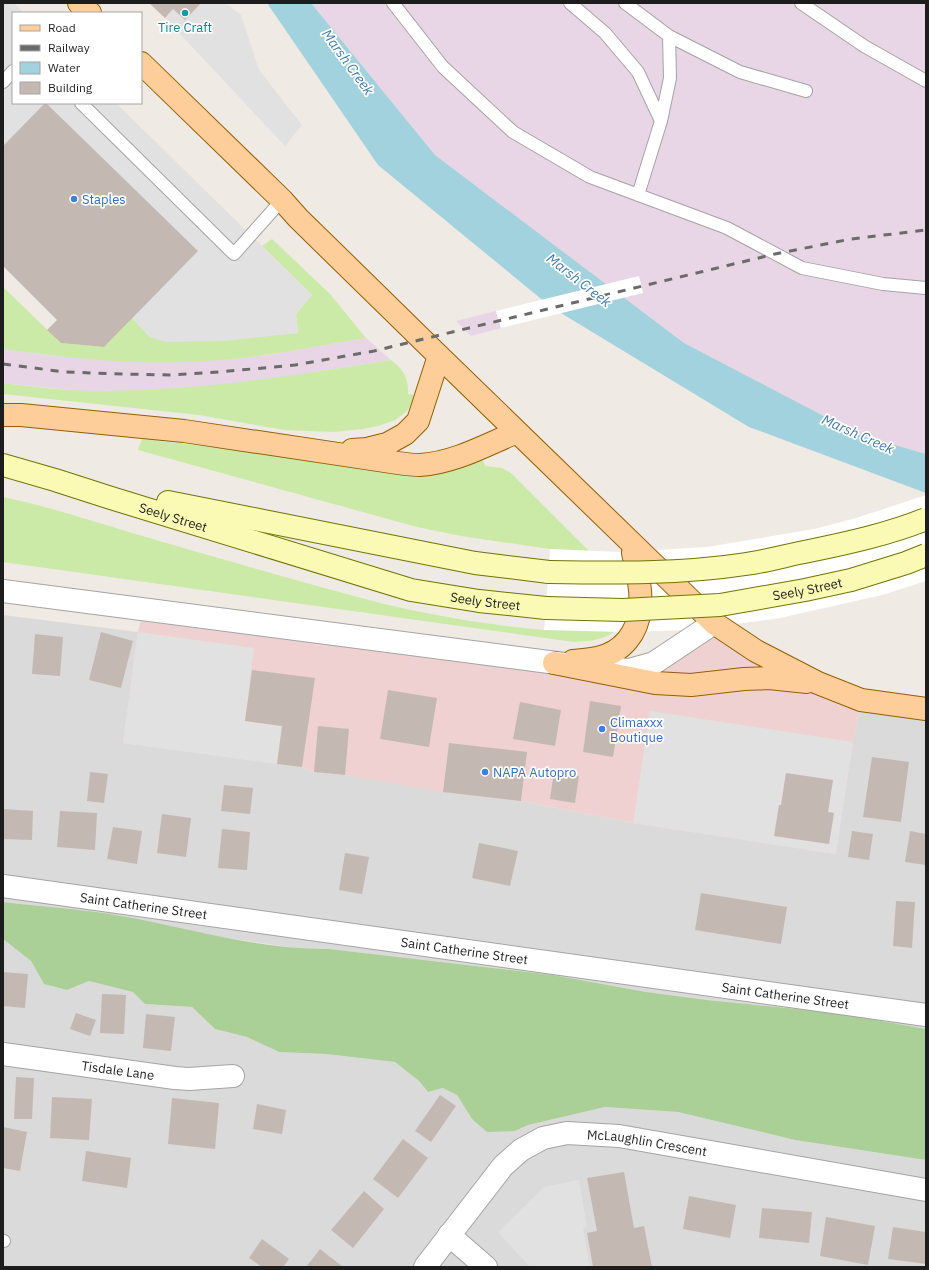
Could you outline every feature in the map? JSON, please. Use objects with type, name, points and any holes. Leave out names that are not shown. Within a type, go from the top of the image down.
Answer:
[{"type":"main road","points":[[79,3],[89,12]]},
{"type":"main road","points":[[142,64],[439,356],[714,623],[756,651],[818,683],[861,700],[926,709]]},
{"type":"main road","points":[[327,452],[367,449],[387,444],[405,434],[418,421],[439,356]]},
{"type":"main road","points":[[3,415],[29,415],[184,431],[419,465],[437,463],[455,458],[517,432]]},
{"type":"main road","name":"Seely Street","points":[[3,465],[411,590],[479,602],[546,608],[623,610],[720,604],[805,590],[851,580],[906,563],[926,555]]},
{"type":"main road","name":"Seely Street","points":[[55,480],[475,563],[548,572],[621,573],[694,570],[747,564],[838,545],[907,526],[926,519]]},
{"type":"main road","points":[[554,663],[598,658],[617,651],[628,641],[636,627],[640,608],[639,582],[631,543]]},
{"type":"main road","points":[[554,663],[655,683],[691,685],[744,679],[769,678],[818,683]]},
{"type":"street","points":[[3,591],[554,663],[629,670],[654,663],[714,623]]},
{"type":"street","name":"Saint Catherine Street","points":[[3,886],[926,1015]]},
{"type":"street","name":"Tisdale Lane","points":[[3,1054],[175,1078],[189,1079],[233,1076]]},
{"type":"street","name":"McLaughlin Crescent","points":[[425,1267],[503,1166],[521,1150],[543,1138],[567,1133],[619,1136],[926,1190]]},
{"type":"street","points":[[449,1235],[486,1267]]},
{"type":"lane","points":[[393,3],[443,67],[513,132],[590,177],[727,228],[802,268],[883,284],[926,288]]},
{"type":"lane","points":[[570,3],[605,33],[638,72],[661,121]]},
{"type":"lane","points":[[625,3],[670,36],[740,72],[806,91]]},
{"type":"lane","points":[[801,3],[864,46],[926,81]]},
{"type":"lane","points":[[638,195],[661,121],[670,78],[670,36]]},
{"type":"lane","points":[[3,82],[12,72]]},
{"type":"lane","points":[[82,104],[234,254],[282,200]]},
{"type":"shaded area","points":[[3,3],[14,3],[23,12],[12,12],[12,104],[44,104],[3,146]]},
{"type":"shaded area","points":[[201,3],[225,3],[241,15],[259,70],[302,125],[285,146],[165,18],[173,9]]},
{"type":"shaded area","points":[[311,3],[926,3],[926,454],[860,435],[684,343],[435,155]]},
{"type":"shaded area","points":[[47,104],[117,104],[312,295],[296,314],[298,333],[225,341],[165,342],[150,337],[132,318],[197,251]]},
{"type":"shaded area","points":[[496,311],[501,328],[471,336],[456,321]]},
{"type":"shaded area","points":[[366,338],[391,360],[277,378],[222,385],[159,390],[108,392],[79,391],[3,383],[3,349],[54,356],[174,362],[231,359],[266,355]]},
{"type":"shaded area","points":[[143,610],[629,670],[714,623],[861,700],[836,854],[633,823],[521,801],[443,792],[345,775],[314,772],[302,767],[123,743],[138,632]]},
{"type":"shaded area","points":[[3,615],[138,632],[123,743],[302,767],[314,772],[345,775],[521,801],[633,823],[835,854],[861,700],[926,709],[926,1029],[837,1013],[707,1000],[646,992],[553,975],[329,949],[304,949],[219,937],[121,916],[3,902]]},
{"type":"shaded area","points":[[138,632],[254,648],[245,721],[282,726],[277,764],[123,743]]},
{"type":"shaded area","points":[[650,711],[853,742],[836,854],[633,823]],"holes":[[[786,773],[833,780],[828,812],[834,813],[829,844],[774,836]]]},
{"type":"shaded area","points":[[3,939],[31,961],[44,984],[67,990],[89,981],[133,992],[145,1004],[192,1007],[215,1029],[247,1037],[279,1052],[326,1054],[395,1062],[419,1081],[428,1092],[443,1088],[457,1095],[472,1119],[515,1131],[528,1125],[605,1107],[678,1112],[795,1140],[926,1160],[926,1267],[3,1267]]},
{"type":"shaded area","points":[[579,1180],[587,1227],[583,1228],[590,1267],[530,1267],[498,1232],[544,1187]]},
{"type":"green space","points":[[272,239],[330,294],[366,338],[248,357],[174,362],[88,359],[3,349],[3,287],[61,343],[104,347],[132,318],[150,337],[298,333],[296,314],[312,295],[262,246]]},
{"type":"green space","points":[[391,360],[402,370],[404,374],[408,394],[414,395],[407,411],[395,420],[378,426],[333,432],[284,430],[199,415],[3,394],[3,383],[82,391],[180,388],[250,381]]},
{"type":"green space","points":[[142,439],[421,471],[467,465],[483,460],[485,466],[502,468],[511,473],[619,581],[620,626],[605,637],[574,642],[3,562],[3,497],[52,509],[225,560],[380,603],[461,620],[544,630],[550,549],[461,536],[417,527],[138,450]]},
{"type":"green space","points":[[3,902],[106,914],[276,946],[329,949],[553,975],[646,992],[707,1000],[837,1013],[926,1029],[926,1160],[795,1140],[678,1112],[605,1107],[528,1125],[515,1131],[487,1132],[472,1119],[457,1095],[443,1088],[428,1092],[419,1081],[395,1062],[326,1054],[279,1052],[247,1037],[215,1029],[192,1007],[145,1004],[133,992],[89,981],[67,990],[44,984],[31,961],[3,939]]},
{"type":"water","name":"Marsh Creek","points":[[267,3],[311,3],[435,155],[684,343],[860,435],[926,454],[926,493],[749,427],[551,307],[378,165]]},
{"type":"pier","points":[[639,276],[643,293],[501,328],[496,311]]},
{"type":"pier","points":[[926,495],[926,581],[882,595],[780,618],[691,630],[623,632],[544,630],[550,549],[622,552],[707,547],[814,529],[856,518]]},
{"type":"building","name":"Tire Craft","points":[[149,3],[201,3],[185,20],[173,9],[165,18]]},
{"type":"building","name":"Staples","points":[[44,104],[47,104],[198,251],[104,347],[61,343],[47,330],[57,320],[3,266],[3,146]]},
{"type":"building","points":[[101,632],[133,641],[121,688],[89,680]]},
{"type":"building","points":[[35,634],[63,637],[60,676],[32,674]]},
{"type":"building","points":[[252,670],[315,678],[302,767],[277,764],[282,726],[245,721]]},
{"type":"building","points":[[388,690],[437,698],[429,747],[380,739]]},
{"type":"building","name":"Climaxxx Boutique","points":[[590,701],[621,706],[613,757],[583,752]]},
{"type":"building","points":[[520,702],[561,710],[555,746],[513,739]]},
{"type":"building","points":[[318,726],[349,729],[345,775],[314,772]]},
{"type":"building","name":"NAPA Autopro","points":[[449,743],[527,752],[521,801],[443,792]]},
{"type":"building","points":[[872,757],[909,762],[901,822],[863,817]]},
{"type":"building","points":[[90,772],[108,774],[104,803],[87,801]]},
{"type":"building","points":[[554,772],[579,776],[575,803],[550,799]]},
{"type":"building","points":[[786,773],[833,780],[828,812],[834,813],[829,844],[774,836]]},
{"type":"building","points":[[224,785],[253,788],[250,814],[221,811]]},
{"type":"building","points":[[3,809],[33,811],[32,840],[3,839]]},
{"type":"building","points":[[60,811],[97,813],[95,850],[57,847]]},
{"type":"building","points":[[162,814],[191,818],[186,857],[157,853]]},
{"type":"building","points":[[113,827],[142,831],[137,864],[107,859]]},
{"type":"building","points":[[222,829],[250,832],[247,870],[218,868]]},
{"type":"building","points":[[852,831],[873,834],[869,860],[848,857]]},
{"type":"building","points":[[910,831],[926,834],[926,865],[905,862]]},
{"type":"building","points":[[479,843],[518,851],[510,886],[472,878]]},
{"type":"building","points":[[345,853],[369,857],[362,894],[339,890]]},
{"type":"building","points":[[701,893],[787,907],[781,944],[695,930]]},
{"type":"building","points":[[896,901],[915,902],[912,948],[893,946]]},
{"type":"building","points":[[3,972],[28,974],[25,1008],[3,1006]]},
{"type":"building","points":[[102,994],[126,995],[124,1034],[100,1033]]},
{"type":"building","points":[[76,1013],[96,1020],[90,1036],[70,1029]]},
{"type":"building","points":[[146,1014],[175,1017],[171,1051],[143,1048]]},
{"type":"building","points":[[16,1077],[34,1078],[32,1119],[14,1119]]},
{"type":"building","points":[[440,1095],[456,1106],[431,1142],[415,1131]]},
{"type":"building","points":[[52,1097],[92,1099],[89,1140],[50,1138]]},
{"type":"building","points":[[172,1098],[219,1103],[215,1149],[168,1144]]},
{"type":"building","points":[[257,1104],[286,1110],[282,1134],[253,1129]]},
{"type":"building","points":[[3,1127],[27,1132],[20,1171],[3,1168]]},
{"type":"building","points":[[403,1139],[428,1158],[398,1198],[373,1179]]},
{"type":"building","points":[[86,1151],[131,1158],[127,1188],[82,1181]]},
{"type":"building","points":[[624,1172],[634,1228],[644,1226],[652,1267],[593,1267],[587,1233],[597,1231],[587,1178]]},
{"type":"building","points":[[364,1191],[384,1209],[353,1248],[331,1230]]},
{"type":"building","points":[[689,1196],[736,1205],[730,1238],[683,1229]]},
{"type":"building","points":[[762,1208],[812,1212],[809,1243],[759,1238]]},
{"type":"building","points":[[826,1217],[875,1226],[868,1265],[820,1256]]},
{"type":"building","points":[[893,1227],[926,1232],[926,1264],[888,1259]]},
{"type":"building","points":[[262,1239],[289,1259],[283,1267],[262,1267],[249,1258]]},
{"type":"building","points":[[320,1249],[343,1267],[306,1267]]},
{"type":"railway","points":[[3,364],[65,372],[172,375],[295,365],[374,351],[775,254],[851,239],[926,230]]},
{"type":"place","name":"Tire Craft","points":[[185,13]]},
{"type":"place","name":"Staples","points":[[74,199]]},
{"type":"place","name":"Climaxxx Boutique","points":[[602,729]]},
{"type":"place","name":"NAPA Autopro","points":[[485,772]]}]
